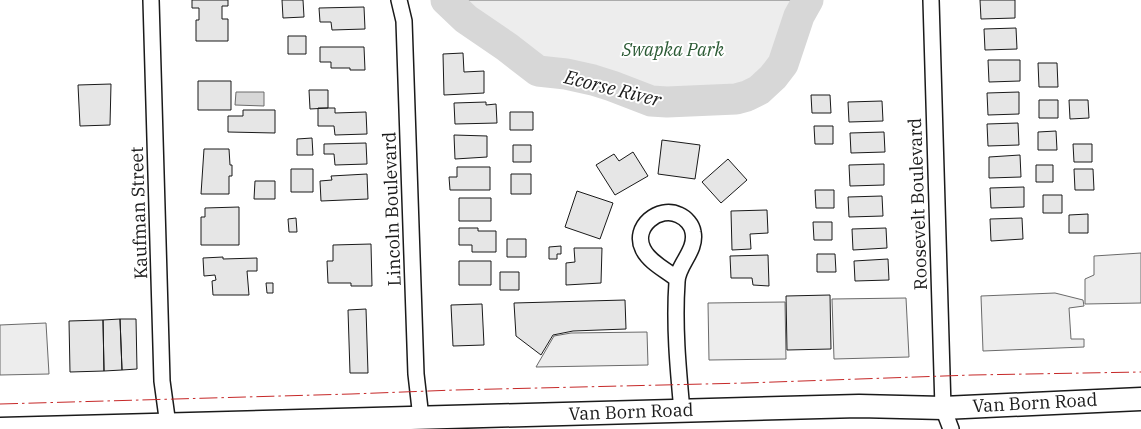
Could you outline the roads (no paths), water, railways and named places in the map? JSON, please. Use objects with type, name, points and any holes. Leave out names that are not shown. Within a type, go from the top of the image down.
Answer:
[{"type":"main road","name":"Van Born Road","points":[[0,429],[859,406],[943,408],[1141,399]]},
{"type":"street","name":"Kaufman Street","points":[[151,0],[162,381],[168,424]]},
{"type":"street","name":"Lincoln Boulevard","points":[[399,0],[404,21],[416,374],[421,418]]},
{"type":"street","name":"Roosevelt Boulevard","points":[[931,0],[943,408],[951,429]]},
{"type":"street","points":[[677,279],[678,367],[682,411]]},
{"type":"waterway","name":"Ecorse River","points":[[446,0],[466,19],[538,71],[566,74],[593,80],[651,101],[667,102],[736,99],[759,90],[783,64],[799,16],[808,0]]},
{"type":"park label","name":"Swapka Park","points":[[673,50]]}]
